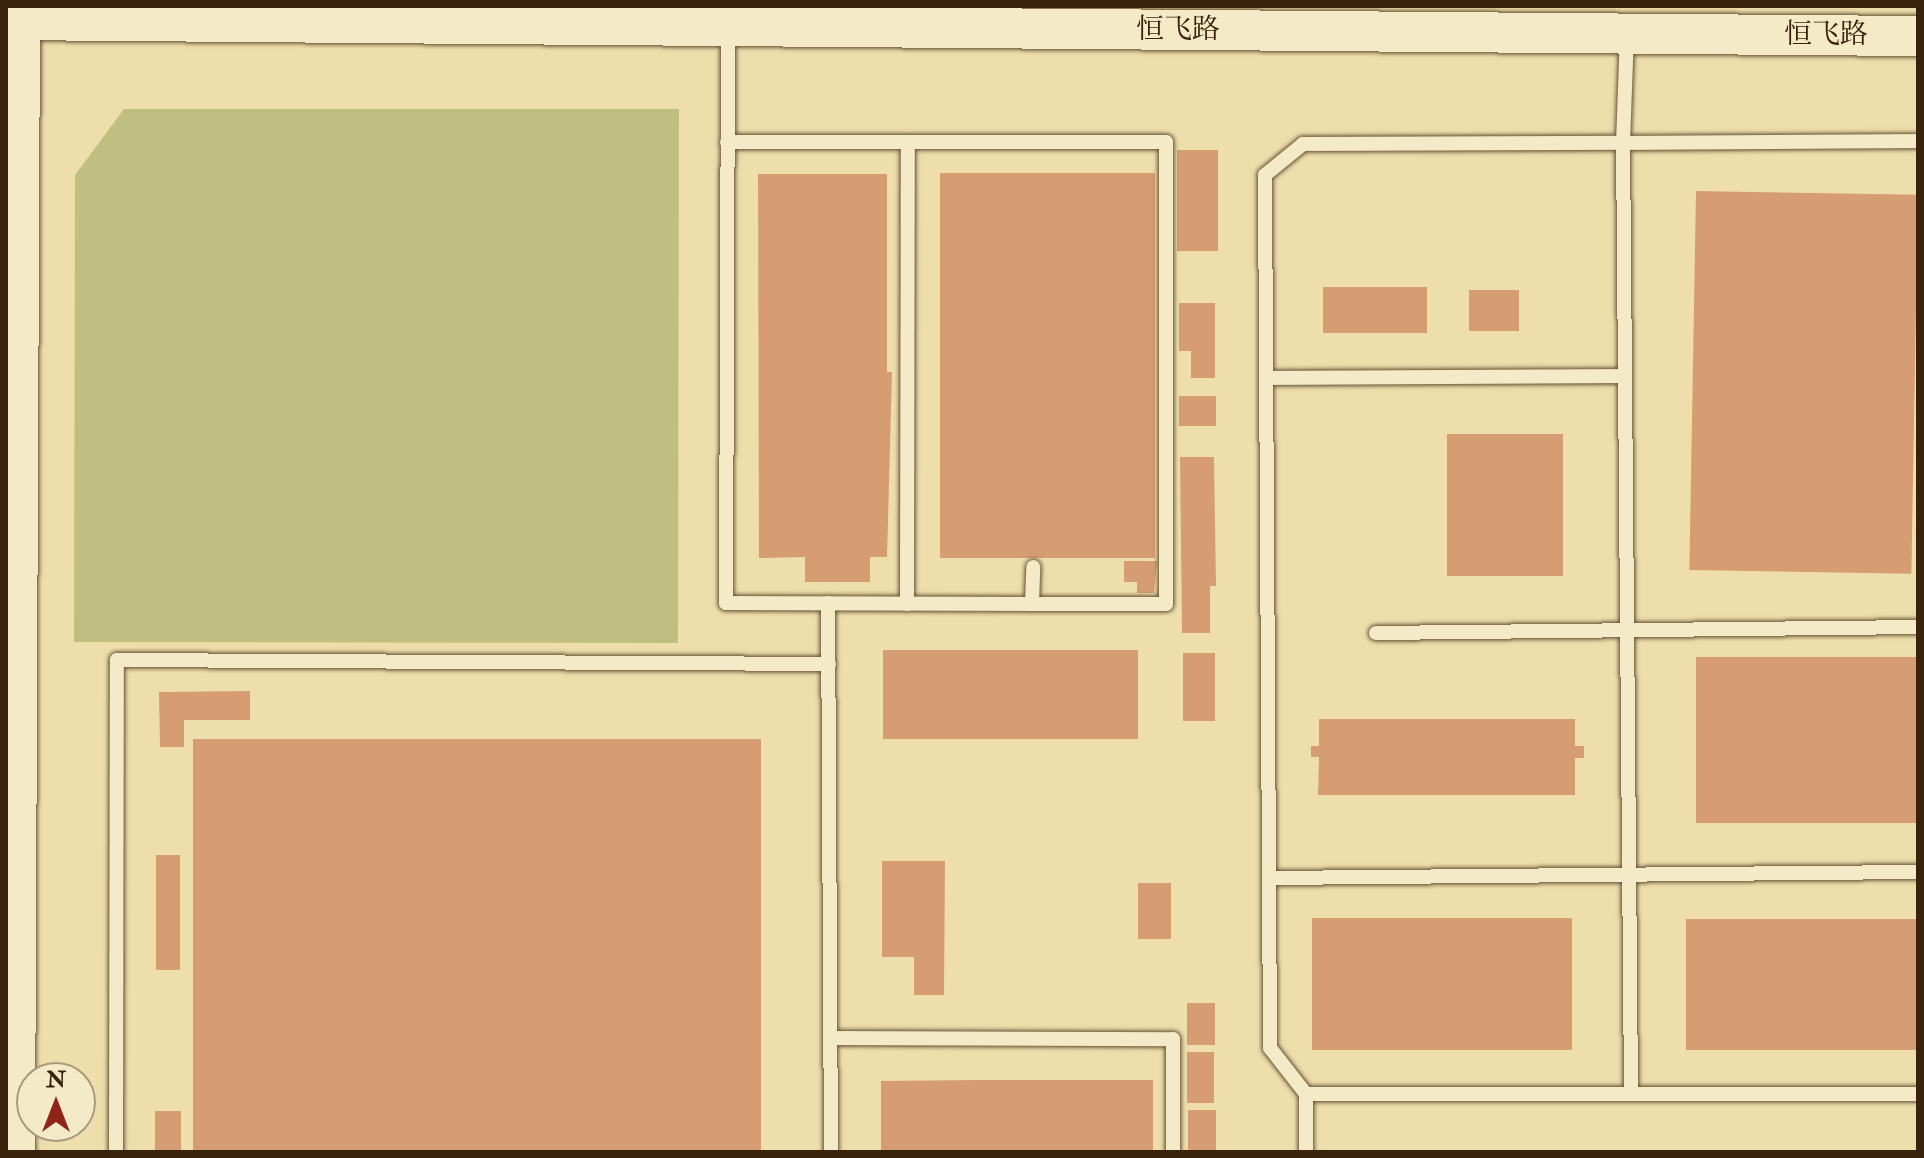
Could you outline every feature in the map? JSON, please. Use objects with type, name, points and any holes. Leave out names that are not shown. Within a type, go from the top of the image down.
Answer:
[{"type":"main road","name":"恒飞路","points":[[15,15],[728,26],[1918,36]]},
{"type":"main road","points":[[15,15],[11,1094],[15,1152]]},
{"type":"lane","points":[[727,142],[1166,142],[1166,604],[726,603],[727,142],[728,26]]},
{"type":"lane","points":[[1627,34],[1623,143],[1631,1093]]},
{"type":"lane","points":[[1306,1152],[1306,1094],[1270,1048],[1265,175],[1303,144],[1918,141]]},
{"type":"lane","points":[[907,604],[908,142]]},
{"type":"lane","points":[[1266,378],[1624,376]]},
{"type":"lane","points":[[1032,604],[1033,567]]},
{"type":"lane","points":[[828,603],[831,1152]]},
{"type":"lane","points":[[1376,633],[1918,627]]},
{"type":"lane","points":[[116,1152],[117,660],[829,664]]},
{"type":"lane","points":[[1269,878],[1628,872],[1918,872]]},
{"type":"lane","points":[[831,1038],[1173,1039],[1173,1152]]},
{"type":"lane","points":[[1306,1094],[1918,1094]]},
{"type":"shaded area","points":[[124,109],[679,109],[678,643],[74,642],[75,175]]},
{"type":"building","points":[[1177,150],[1218,150],[1218,251],[1177,251]]},
{"type":"building","points":[[940,173],[1155,173],[1155,558],[940,558]]},
{"type":"building","points":[[758,174],[887,174],[887,372],[892,372],[887,557],[870,557],[870,582],[805,582],[805,557],[759,558]]},
{"type":"building","points":[[1696,191],[1918,195],[1911,574],[1689,570]]},
{"type":"building","points":[[1323,287],[1427,287],[1427,333],[1323,333]]},
{"type":"building","points":[[1469,290],[1519,290],[1519,331],[1469,331]]},
{"type":"building","points":[[1179,303],[1215,303],[1215,378],[1191,378],[1191,351],[1179,351]]},
{"type":"building","points":[[1179,396],[1216,396],[1216,426],[1179,426]]},
{"type":"building","points":[[1447,434],[1563,434],[1563,576],[1447,576]]},
{"type":"building","points":[[1180,457],[1214,457],[1216,586],[1210,586],[1210,633],[1182,633]]},
{"type":"building","points":[[1124,561],[1157,561],[1154,593],[1137,593],[1137,582],[1124,582]]},
{"type":"building","points":[[883,650],[1138,650],[1138,739],[883,739]]},
{"type":"building","points":[[1183,653],[1215,653],[1215,721],[1183,721]]},
{"type":"building","points":[[1696,657],[1918,657],[1918,823],[1696,823]]},
{"type":"building","points":[[250,691],[250,720],[184,720],[184,747],[160,747],[159,692]]},
{"type":"building","points":[[1319,719],[1575,719],[1575,746],[1584,746],[1584,758],[1575,758],[1575,795],[1318,795],[1319,757],[1311,757],[1311,746],[1319,746]]},
{"type":"building","points":[[193,739],[761,739],[761,1152],[193,1152]]},
{"type":"building","points":[[156,855],[180,855],[180,970],[156,970]]},
{"type":"building","points":[[882,861],[945,861],[944,995],[914,995],[914,957],[882,957]]},
{"type":"building","points":[[1138,883],[1171,883],[1171,939],[1138,939]]},
{"type":"building","points":[[1312,918],[1572,918],[1572,1050],[1312,1050]]},
{"type":"building","points":[[1686,919],[1918,919],[1918,1050],[1686,1050]]},
{"type":"building","points":[[1187,1003],[1215,1003],[1215,1045],[1187,1045]]},
{"type":"building","points":[[1187,1052],[1214,1052],[1214,1103],[1187,1103]]},
{"type":"building","points":[[1153,1080],[1153,1152],[881,1152],[881,1081]]},
{"type":"building","points":[[1188,1110],[1216,1110],[1216,1152],[1188,1152]]},
{"type":"building","points":[[155,1111],[181,1111],[181,1152],[155,1152]]}]
